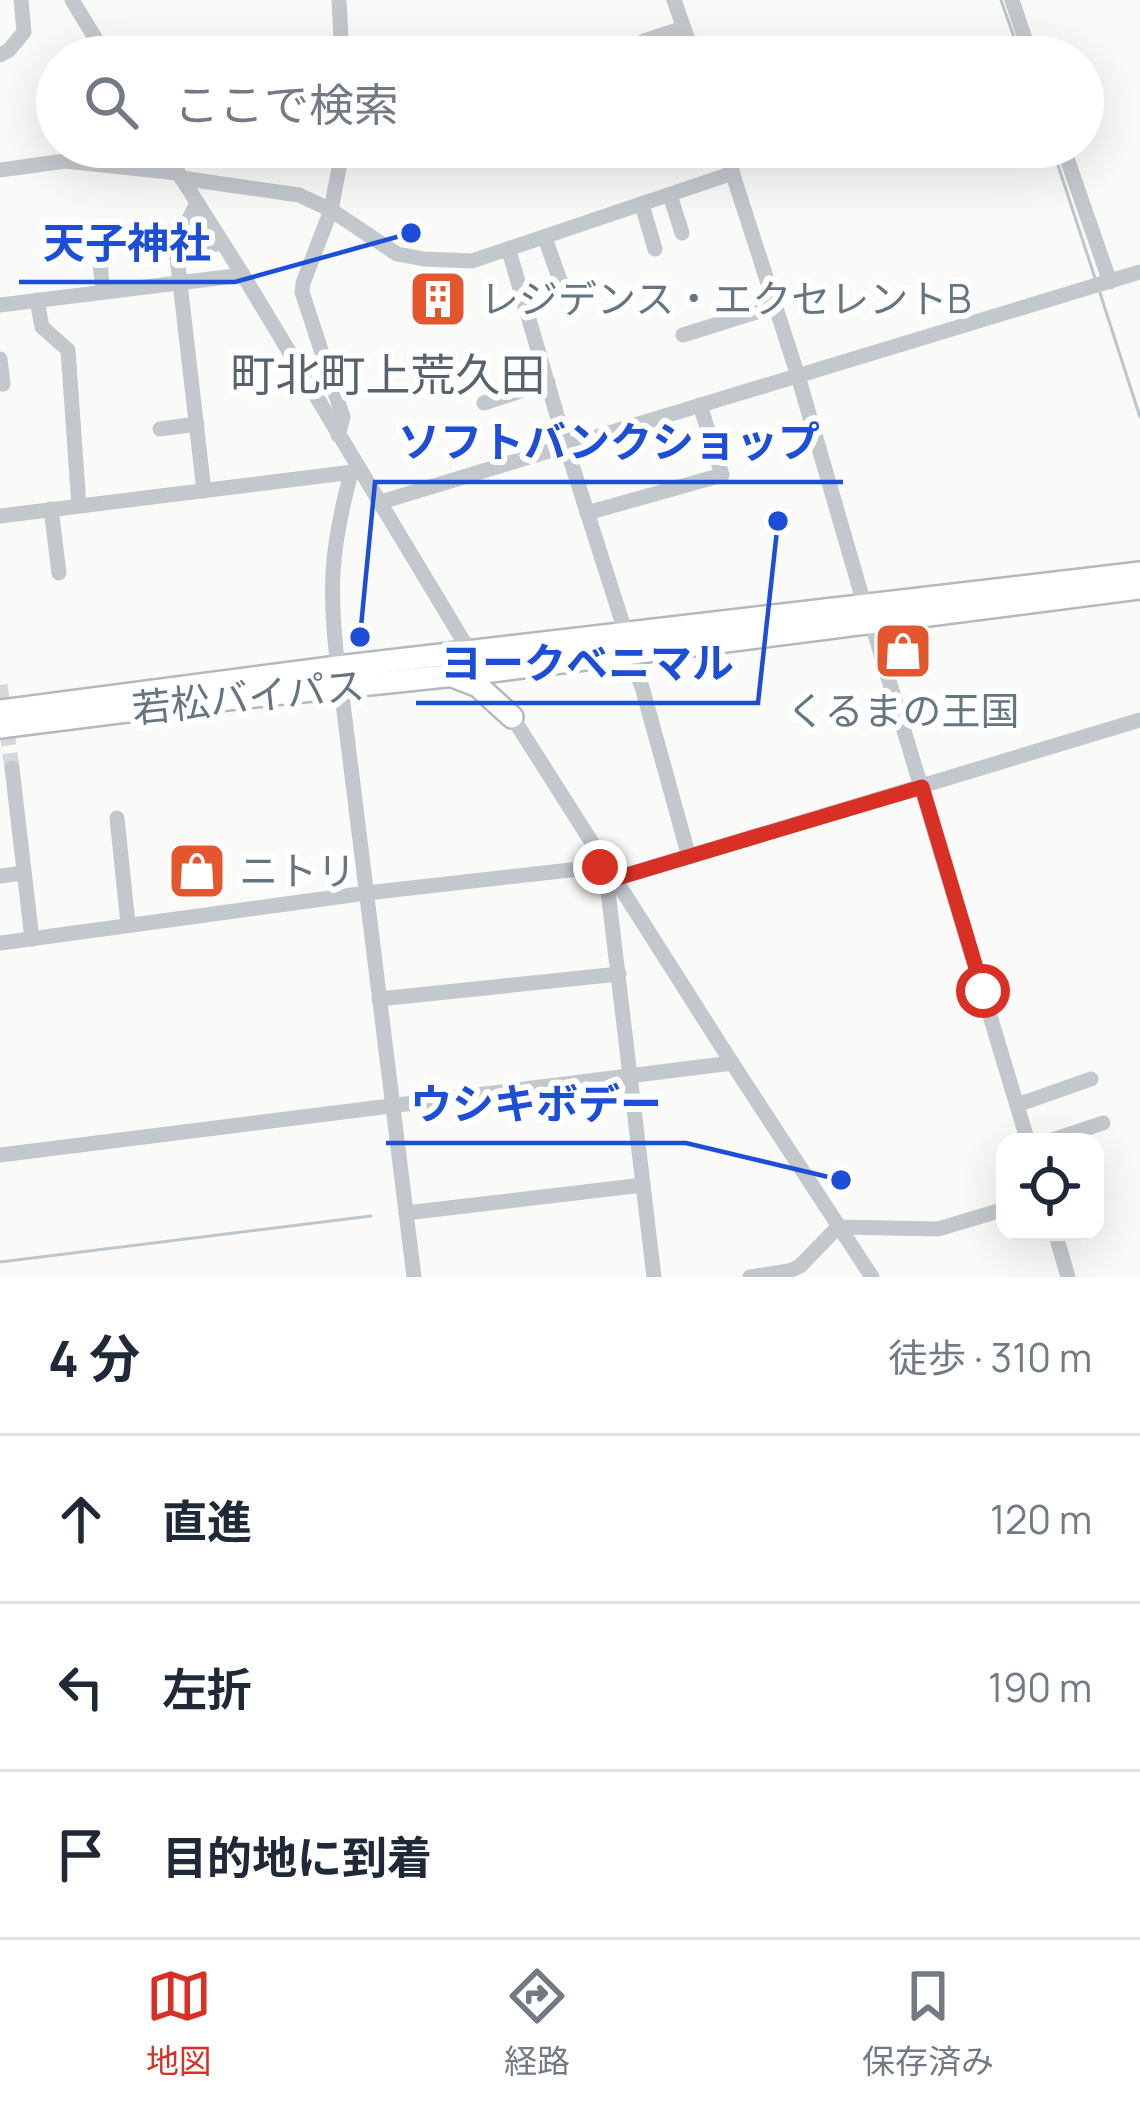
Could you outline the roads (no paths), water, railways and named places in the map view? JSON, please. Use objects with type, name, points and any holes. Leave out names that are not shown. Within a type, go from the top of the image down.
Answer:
[{"type":"highway","name":"若松バイパス","points":[[868,614],[1140,573]]},
{"type":"highway","name":"若松バイパス","points":[[0,727],[470,653],[627,643],[1140,588]]},
{"type":"highway","name":"若松バイパス","points":[[0,711],[339,677],[449,676],[535,665],[627,643]]},
{"type":"highway","points":[[512,717],[512,684],[522,671],[535,665]]},
{"type":"highway","points":[[449,676],[478,686],[512,717]]},
{"type":"street","points":[[0,55],[24,32],[21,0]]},
{"type":"street","points":[[72,0],[94,36]]},
{"type":"street","points":[[339,0],[341,36]]},
{"type":"street","points":[[674,0],[687,36]]},
{"type":"street","points":[[1012,0],[1024,36]]},
{"type":"street","points":[[659,36],[684,28]]},
{"type":"street","points":[[0,168],[36,164]]},
{"type":"street","points":[[122,168],[299,194],[397,254],[472,261],[733,173]]},
{"type":"street","points":[[175,168],[243,275],[356,472],[381,502],[609,873],[872,1277]]},
{"type":"street","points":[[338,435],[343,417],[302,283],[332,210],[339,168]]},
{"type":"street","points":[[731,168],[1025,1133]]},
{"type":"street","points":[[1070,168],[1106,283]]},
{"type":"street","points":[[670,195],[682,233]]},
{"type":"street","points":[[197,203],[178,250],[204,491]]},
{"type":"street","points":[[642,205],[655,249]]},
{"type":"street","points":[[545,238],[562,286]]},
{"type":"street","points":[[103,292],[98,244],[125,241]]},
{"type":"street","points":[[178,250],[223,244]]},
{"type":"street","points":[[509,251],[689,857]]},
{"type":"street","points":[[381,502],[1140,272]]},
{"type":"street","points":[[0,304],[243,275]]},
{"type":"street","points":[[37,300],[42,327],[68,350],[79,506]]},
{"type":"street","points":[[682,335],[776,306]]},
{"type":"street","points":[[0,359],[3,384]]},
{"type":"street","points":[[484,403],[548,382]]},
{"type":"street","points":[[587,513],[722,475],[700,406]]},
{"type":"street","points":[[160,429],[197,424]]},
{"type":"street","points":[[0,516],[356,472]]},
{"type":"street","points":[[356,472],[339,517],[330,601],[414,1277]]},
{"type":"street","points":[[51,509],[58,573]]},
{"type":"street","points":[[0,943],[367,893],[609,873],[689,857],[1140,720]]},
{"type":"street","points":[[12,768],[8,808],[24,872],[32,939]]},
{"type":"street","points":[[117,818],[128,924]]},
{"type":"street","points":[[0,875],[24,872]]},
{"type":"street","points":[[609,873],[655,1277]]},
{"type":"street","points":[[379,999],[619,974]]},
{"type":"street","points":[[0,1155],[732,1063]]},
{"type":"street","points":[[1017,1105],[1091,1079]]},
{"type":"street","points":[[1073,1133],[1103,1123]]},
{"type":"street","points":[[406,1213],[643,1185]]},
{"type":"street","points":[[750,1277],[800,1266],[838,1227],[938,1229],[996,1212]]},
{"type":"street","points":[[1058,1241],[1068,1277]]},
{"type":"waterway","points":[[1001,0],[1014,36]]},
{"type":"waterway","points":[[1059,168],[1095,278]]},
{"type":"waterway","points":[[1100,293],[1140,417]]},
{"type":"waterway","points":[[0,1262],[371,1216]]},
{"type":"tunnel","points":[[0,685],[12,768]]},
{"type":"place","name":"天子神社","points":[[411,233]]},
{"type":"place","name":"レジデンス・エクセレントB","points":[[438,299]]},
{"type":"place","name":"ヨークベニマル","points":[[778,521]]},
{"type":"place","name":"ソフトバンクショップ","points":[[360,637]]},
{"type":"place","name":"くるまの王国","points":[[903,651]]},
{"type":"place","name":"ニトリ","points":[[197,871]]},
{"type":"place","name":"ウシキボデー","points":[[841,1180]]},
{"type":"district","name":"町北町上荒久田","points":[[388,375]]}]
